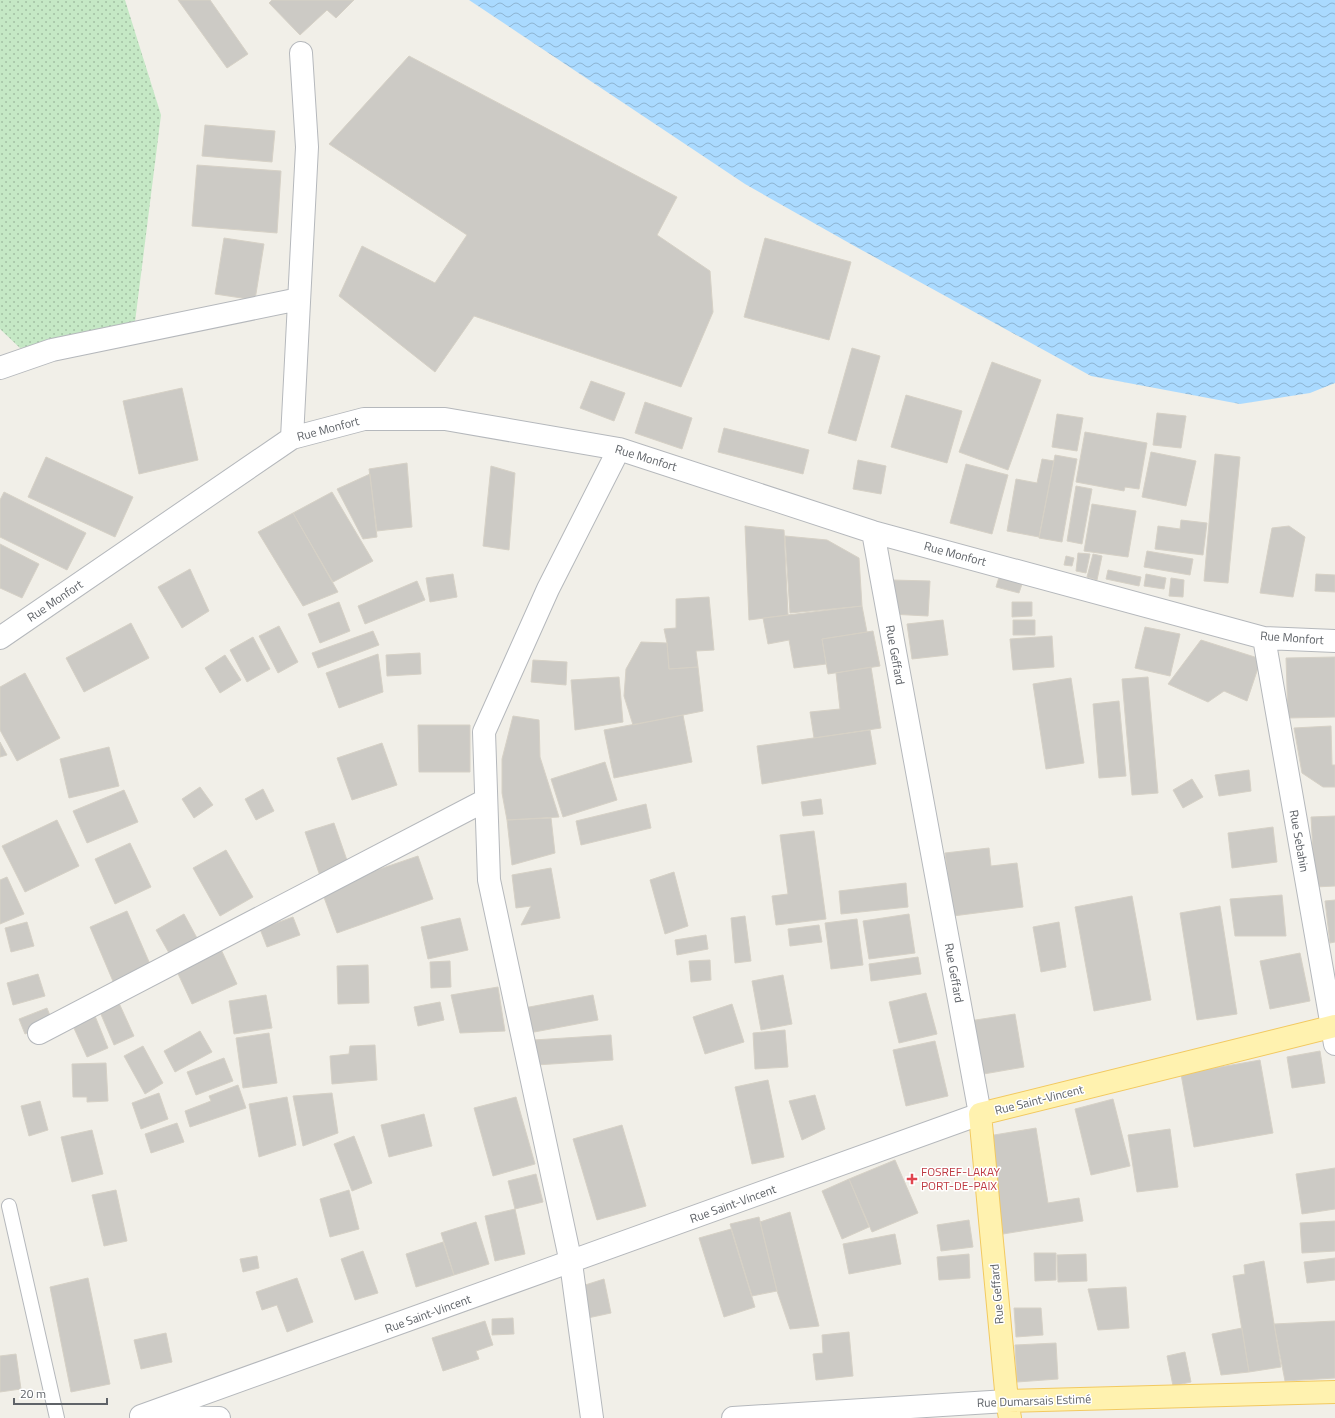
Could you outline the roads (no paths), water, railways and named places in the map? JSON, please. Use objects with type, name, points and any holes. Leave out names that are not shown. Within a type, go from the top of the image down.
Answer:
[{"type":"main road","name":"Rue Saint-Vincent","points":[[980,1114],[1334,1032]]},
{"type":"main road","name":"Rue Geffard","points":[[980,1114],[1008,1410]]},
{"type":"main road","name":"Rue Dumarsais Estimé","points":[[1008,1410],[1335,1392]]},
{"type":"street","points":[[292,438],[307,147],[301,53]]},
{"type":"street","points":[[0,368],[52,350],[299,299]]},
{"type":"street","name":"Rue Monfort","points":[[0,638],[292,438],[364,419],[445,419],[619,449],[873,532],[1264,638],[1335,641]]},
{"type":"street","points":[[592,1418],[571,1263],[489,880],[484,732],[548,589],[619,449]]},
{"type":"street","name":"Rue Geffard","points":[[873,532],[980,1114]]},
{"type":"street","name":"Rue Sebahin","points":[[1264,638],[1334,1032]]},
{"type":"street","points":[[38,1033],[486,800]]},
{"type":"street","name":"Rue Saint-Vincent","points":[[134,1417],[571,1263],[980,1114]]},
{"type":"street","name":"Rue Dumarsais Estimé","points":[[733,1418],[1008,1410]]},
{"type":"street","points":[[134,1417],[219,1418]]},
{"type":"lane","points":[[9,1206],[57,1418]]},
{"type":"water","points":[[469,0],[1335,0],[1335,383],[1310,393],[1240,404],[1091,376],[745,184]]},
{"type":"place","name":"FOSREF-LAKAY PORT-DE-PAIX","points":[[912,1179]]}]
